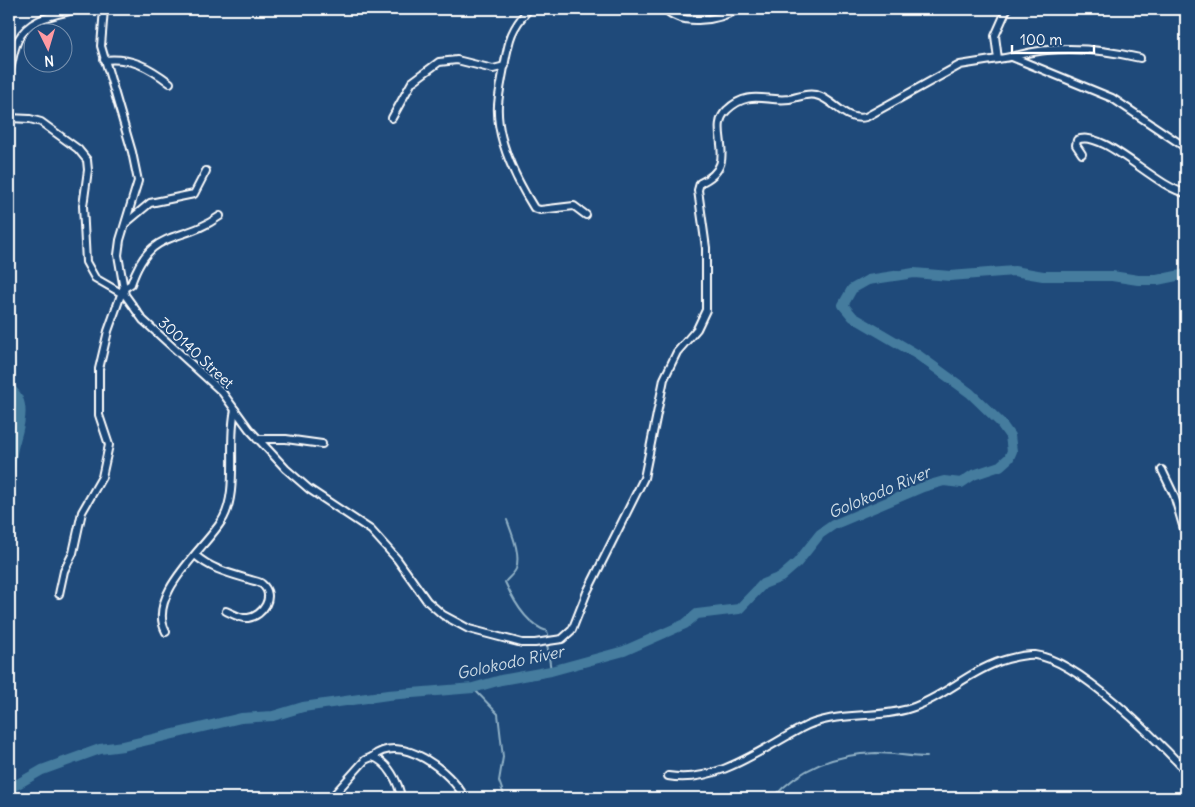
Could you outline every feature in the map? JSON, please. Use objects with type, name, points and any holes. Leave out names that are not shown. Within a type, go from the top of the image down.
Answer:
[{"type":"street","points":[[9,74],[18,40],[25,30],[46,16],[78,9]]},
{"type":"street","name":"300140 Street","points":[[104,9],[100,38],[104,60],[132,152],[138,181],[137,191],[124,224],[118,255],[122,291],[143,320],[206,375],[222,392],[258,439],[302,483],[354,517],[379,537],[420,592],[443,615],[469,629],[522,642],[535,643],[555,642],[570,634],[587,592],[644,478],[664,380],[677,352],[698,329],[706,310],[706,248],[698,190],[700,183],[714,175],[722,160],[720,123],[726,111],[752,98],[788,99],[812,94],[826,99],[850,117],[860,119],[874,114],[960,65],[998,59]]},
{"type":"street","points":[[529,9],[510,34],[498,105],[499,123],[511,165],[526,196],[537,209],[574,206],[586,215]]},
{"type":"street","points":[[665,9],[673,16],[683,19],[716,18],[738,9]]},
{"type":"street","points":[[1007,9],[995,36],[998,59],[1048,50],[1065,49],[1120,53],[1140,58]]},
{"type":"street","points":[[1012,57],[1112,98],[1182,145],[1186,151]]},
{"type":"street","points":[[104,60],[117,58],[132,61],[170,83]]},
{"type":"street","points":[[392,118],[412,82],[439,62],[457,60],[493,69],[505,66]]},
{"type":"street","points":[[9,118],[30,119],[42,122],[78,149],[87,160],[88,170],[83,206],[86,262],[95,278],[122,291]]},
{"type":"street","points":[[1082,154],[1076,145],[1077,140],[1082,138],[1090,139],[1121,153],[1136,166],[1172,189],[1186,193]]},
{"type":"street","points":[[124,224],[150,203],[194,194],[206,171]]},
{"type":"street","points":[[59,594],[64,571],[73,553],[82,512],[101,481],[109,446],[99,415],[99,369],[122,291],[131,284],[133,274],[143,257],[160,241],[209,224],[220,216]]},
{"type":"street","points":[[166,632],[161,620],[167,594],[177,577],[221,522],[227,510],[230,498],[231,436],[235,410]]},
{"type":"street","points":[[258,439],[286,439],[322,444]]},
{"type":"street","points":[[1162,470],[1174,495],[1186,535]]},
{"type":"street","points":[[195,555],[213,568],[258,582],[269,596],[268,603],[257,615],[241,618],[226,611]]},
{"type":"street","points":[[668,776],[694,777],[738,763],[812,723],[840,717],[899,712],[913,708],[935,698],[976,672],[1001,661],[1026,655],[1045,658],[1072,670],[1142,725],[1186,771]]},
{"type":"street","points":[[331,798],[365,760],[382,751],[396,749],[428,760],[446,773],[465,798]]},
{"type":"street","points":[[372,757],[378,759],[396,779],[401,798]]},
{"type":"waterway","name":"Golokodo River","points":[[9,789],[42,770],[100,749],[123,746],[241,718],[273,716],[303,707],[388,695],[473,688],[501,680],[551,671],[624,651],[685,624],[697,614],[739,609],[763,584],[781,577],[797,563],[820,534],[833,525],[923,487],[944,481],[961,483],[973,475],[1000,466],[1009,458],[1012,451],[1010,436],[1000,422],[970,393],[918,355],[853,317],[843,305],[852,289],[868,280],[914,273],[950,276],[1014,271],[1043,276],[1112,276],[1138,280],[1157,280],[1186,274]]},
{"type":"waterway","name":"Golokodo River","points":[[9,388],[15,394],[20,407],[18,430],[12,452],[9,475]]},
{"type":"waterway","points":[[507,520],[515,544],[517,563],[515,571],[505,582],[521,611],[539,628],[547,631],[549,638]]},
{"type":"waterway","points":[[547,643],[551,671]]},
{"type":"waterway","points":[[473,688],[498,714],[503,757],[499,781],[505,798]]},
{"type":"waterway","points":[[773,798],[783,787],[806,771],[847,756],[876,753],[927,757]]}]
